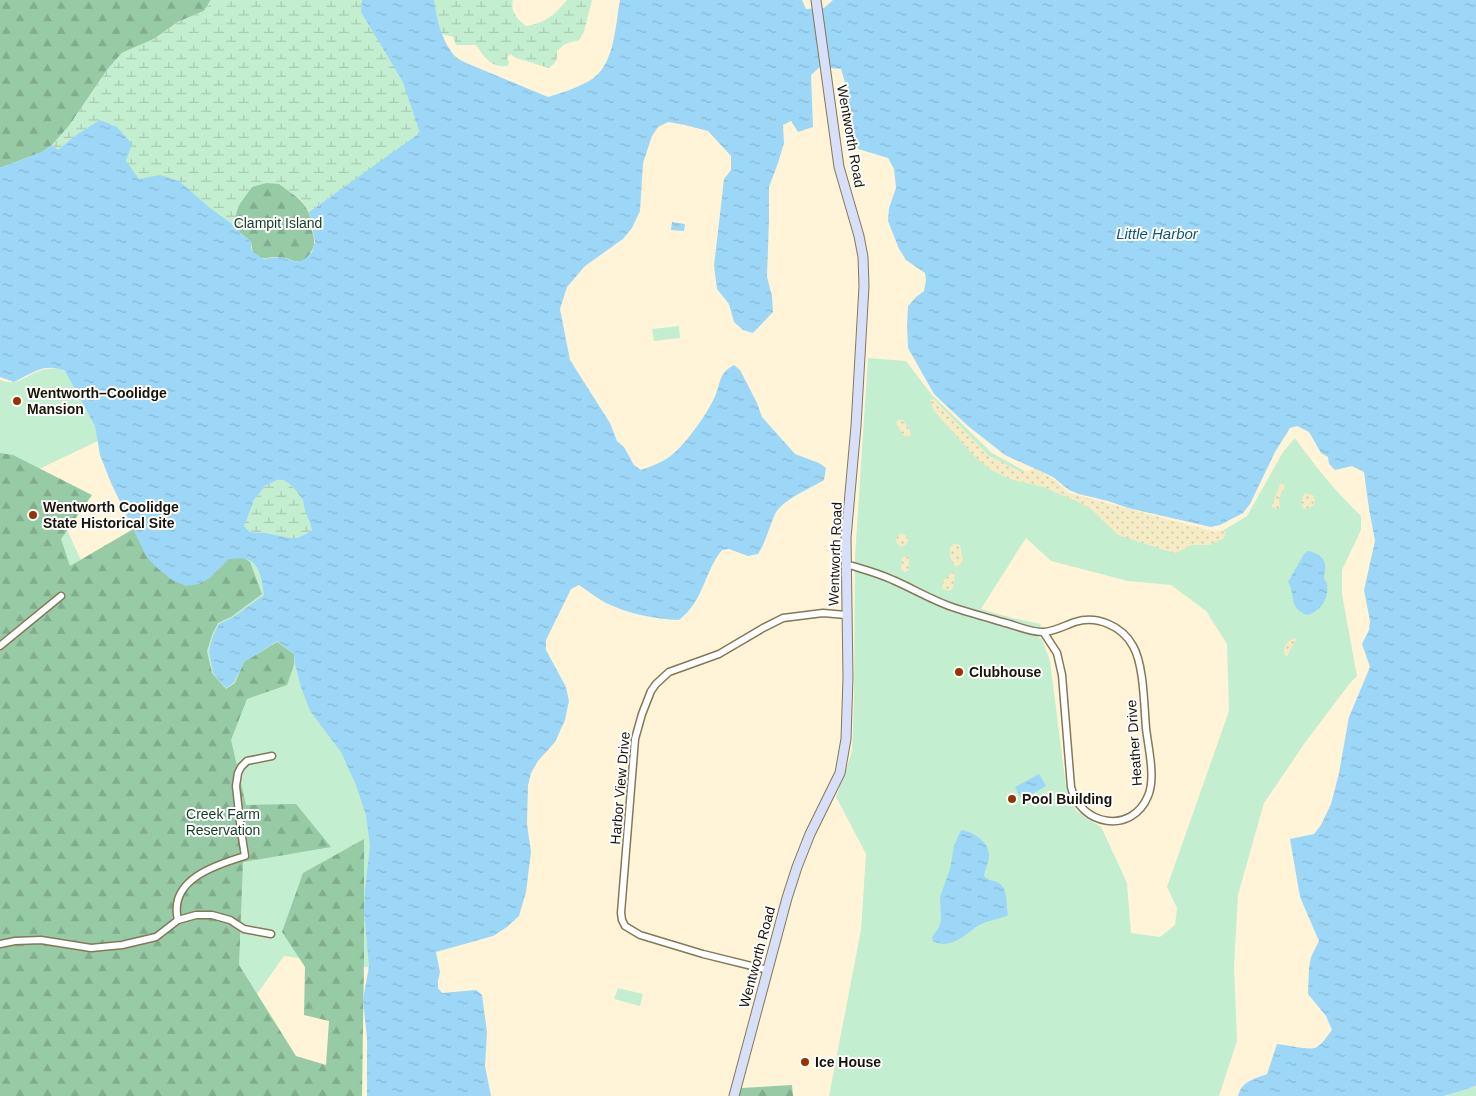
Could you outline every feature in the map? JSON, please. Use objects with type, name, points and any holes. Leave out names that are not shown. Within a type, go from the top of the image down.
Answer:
[{"type":"main road","name":"Wentworth Road","points":[[734,1096],[797,867],[810,834],[840,773],[844,756],[847,722],[846,538],[860,358],[864,274],[859,236],[839,167],[816,0]]},
{"type":"street","points":[[846,564],[885,577],[954,608],[1044,632]]},
{"type":"street","points":[[0,646],[61,596]]},
{"type":"street","name":"Harbor View Drive","points":[[768,970],[659,941],[640,935],[625,926],[621,913],[632,765],[637,731],[647,698],[656,684],[670,672],[719,654],[783,618],[823,614],[846,615]]},
{"type":"street","name":"Heather Drive","points":[[1085,620],[1102,622],[1117,629],[1130,641],[1135,649],[1146,713],[1151,786],[1149,795],[1139,810],[1127,818],[1112,822],[1091,816],[1078,804],[1073,796],[1060,669],[1057,653],[1044,632],[1085,620]]},
{"type":"street","points":[[178,920],[176,914],[177,900],[187,884],[208,869],[244,856],[236,786],[238,773],[247,761],[272,756]]},
{"type":"street","points":[[0,944],[15,941],[41,940],[91,948],[122,945],[156,937],[178,920],[196,915],[212,915],[230,920],[244,929],[271,934]]},
{"type":"green space","points":[[0,0],[211,0],[204,11],[178,22],[154,39],[122,53],[107,70],[69,126],[52,145],[42,152],[0,168]]},
{"type":"green space","points":[[211,0],[513,0],[514,12],[526,26],[549,18],[567,0],[592,0],[584,32],[579,40],[565,44],[557,51],[556,61],[549,68],[516,58],[510,54],[507,58],[508,66],[493,64],[476,45],[456,45],[453,37],[442,34],[448,48],[456,57],[481,70],[481,107],[331,196],[309,212],[302,201],[279,184],[266,183],[252,187],[239,205],[235,217],[236,227],[241,234],[251,241],[254,253],[260,258],[281,257],[291,279],[0,168],[57,150],[52,145],[69,126],[107,70],[122,53],[154,39],[178,22],[204,11]]},
{"type":"green space","name":"Clampit Island","points":[[266,183],[281,184],[299,199],[308,211],[314,244],[311,252],[301,262],[281,257],[257,257],[252,249],[251,241],[240,233],[236,227],[236,212],[244,196],[252,187]]},
{"type":"green space","points":[[679,326],[680,338],[654,341],[652,329]]},
{"type":"green space","points":[[868,358],[906,361],[931,394],[992,453],[1079,501],[1212,537],[1247,516],[1283,452],[1295,438],[1326,479],[1361,516],[1361,530],[1342,570],[1342,594],[1357,676],[1304,744],[1264,803],[1238,895],[1234,966],[1237,1041],[1219,1096],[829,1096],[861,930],[866,854],[836,797],[852,752],[855,556]],"holes":[[[1026,538],[1051,561],[1128,581],[1171,585],[1206,611],[1227,644],[1229,711],[1167,887],[1177,908],[1175,925],[1160,937],[1131,933],[1127,883],[1101,827],[1076,811],[1066,787],[1050,661],[1042,639],[1037,637],[1041,624],[981,609]]]},
{"type":"green space","name":"Creek Farm Reservation","points":[[58,368],[67,373],[98,427],[100,440],[37,470],[47,486],[90,580],[248,543],[291,641],[371,801],[372,968],[284,956],[255,997],[0,731],[0,380],[7,382],[18,381],[42,370]]},
{"type":"green space","name":"Creek Farm Reservation","points":[[0,453],[13,455],[92,495],[61,539],[70,566],[135,528],[236,553],[250,562],[262,594],[231,617],[218,623],[207,651],[212,673],[226,689],[235,683],[244,662],[277,642],[294,654],[294,664],[287,685],[247,699],[231,740],[246,805],[296,804],[331,847],[243,862],[239,965],[296,1056],[326,1065],[329,1021],[304,1015],[305,967],[282,932],[303,873],[364,839],[362,1096],[0,1096]]},
{"type":"green space","points":[[284,479],[303,500],[312,531],[297,538],[250,532],[244,526],[249,510],[257,495],[268,484]]},
{"type":"green space","points":[[618,988],[643,994],[640,1006],[614,999]]},
{"type":"green space","points":[[792,1085],[793,1096],[739,1096],[741,1088]]},
{"type":"green space","points":[[1476,1087],[1476,1096],[1446,1096],[1464,1088]]},
{"type":"sand","points":[[934,399],[988,455],[1021,472],[1035,469],[1054,479],[1069,493],[1215,532],[1222,530],[1226,532],[1224,538],[1210,545],[1192,545],[1176,553],[1118,535],[1091,509],[1076,501],[1043,487],[1010,479],[991,470],[976,458],[934,411],[930,400]]},
{"type":"sand","points":[[903,420],[911,434],[909,437],[904,436],[899,429],[896,422]]},
{"type":"sand","points":[[1281,482],[1285,486],[1279,498],[1280,508],[1276,509],[1272,505]]},
{"type":"sand","points":[[1305,493],[1313,495],[1315,503],[1313,506],[1305,509],[1302,507],[1302,498]]},
{"type":"sand","points":[[900,534],[904,534],[908,540],[904,546],[900,546],[896,542],[896,538]]},
{"type":"sand","points":[[954,544],[960,545],[963,561],[956,567],[950,553],[950,548]]},
{"type":"sand","points":[[905,556],[909,557],[909,570],[904,573],[901,569],[902,558]]},
{"type":"sand","points":[[952,572],[955,575],[953,589],[950,591],[942,588],[943,581]]},
{"type":"sand","points":[[1295,638],[1296,640],[1286,657],[1284,651],[1286,645]]},
{"type":"water","name":"Little Harbor","points":[[362,0],[434,0],[441,31],[447,45],[457,59],[548,97],[569,90],[598,75],[609,56],[620,0],[802,0],[806,9],[824,8],[833,0],[1476,0],[1476,1086],[1444,1096],[1238,1096],[1242,1087],[1253,1079],[1267,1074],[1277,1044],[1315,1048],[1322,1043],[1332,1030],[1326,1016],[1308,994],[1311,957],[1319,941],[1300,897],[1290,839],[1314,834],[1321,825],[1331,804],[1339,773],[1349,717],[1370,667],[1362,644],[1369,630],[1370,621],[1364,590],[1375,541],[1364,472],[1352,466],[1335,470],[1329,464],[1328,457],[1321,453],[1309,432],[1297,426],[1290,428],[1275,452],[1250,504],[1243,513],[1220,525],[1211,527],[1128,508],[1079,494],[1069,490],[1053,477],[1005,455],[968,426],[934,394],[908,348],[908,306],[924,291],[926,280],[925,273],[906,260],[899,249],[888,221],[889,208],[896,188],[894,169],[888,158],[858,149],[847,114],[846,86],[841,69],[820,67],[811,75],[813,127],[798,132],[791,121],[783,125],[784,143],[769,187],[767,277],[772,296],[773,312],[753,333],[743,330],[734,322],[729,304],[717,289],[714,266],[724,179],[731,170],[731,156],[708,131],[668,122],[658,127],[652,136],[643,163],[640,211],[632,228],[623,239],[585,266],[567,287],[560,309],[570,360],[610,423],[617,441],[624,447],[634,465],[641,470],[666,459],[685,442],[708,410],[723,374],[734,365],[740,370],[762,417],[795,454],[819,463],[826,468],[824,480],[790,499],[779,509],[775,514],[758,554],[748,556],[729,549],[722,550],[694,604],[679,620],[651,617],[624,610],[606,603],[579,585],[571,589],[546,640],[546,650],[566,687],[569,701],[565,720],[555,742],[538,761],[531,773],[528,785],[527,824],[531,852],[526,892],[519,916],[493,936],[436,952],[440,972],[438,988],[442,993],[476,990],[482,995],[487,1032],[485,1066],[491,1096],[367,1096],[367,1038],[363,1000],[369,966],[364,912],[370,846],[366,815],[356,785],[341,752],[310,711],[301,687],[294,654],[277,641],[244,662],[234,682],[226,688],[213,673],[209,651],[219,624],[232,618],[264,595],[258,569],[255,564],[246,559],[229,559],[210,578],[199,584],[186,586],[172,580],[146,556],[111,483],[100,455],[95,426],[65,371],[45,368],[14,382],[0,377],[0,168],[42,152],[52,145],[58,150],[75,136],[100,120],[117,127],[132,144],[126,161],[139,179],[160,175],[179,181],[210,208],[236,227],[241,234],[251,241],[251,250],[263,259],[281,257],[297,262],[304,260],[312,252],[315,242],[309,212],[420,133],[403,82],[361,12]],"holes":[[[277,480],[284,480],[293,487],[303,500],[312,531],[297,538],[250,532],[244,526],[254,500],[265,486]]]},
{"type":"water","points":[[672,222],[685,224],[684,231],[671,230]]},
{"type":"water","points":[[1308,551],[1321,557],[1325,562],[1324,577],[1327,583],[1327,595],[1323,604],[1316,611],[1307,615],[1297,609],[1288,582],[1304,554]]},
{"type":"water","points":[[1039,774],[1046,786],[1022,800],[1015,787]]},
{"type":"water","points":[[962,830],[976,836],[987,847],[989,859],[984,876],[989,880],[999,883],[1004,889],[1008,914],[1007,916],[979,925],[956,941],[945,944],[939,943],[933,941],[932,937],[939,927],[941,920],[940,897],[950,869],[954,846]]},
{"type":"place","name":"Wentworth–Coolidge Mansion","points":[[17,401]]},
{"type":"place","name":"Wentworth Coolidge State Historical Site","points":[[33,515]]},
{"type":"place","name":"Clubhouse","points":[[959,672]]},
{"type":"place","name":"Pool Building","points":[[1012,799]]},
{"type":"place","name":"Ice House","points":[[805,1062]]}]
